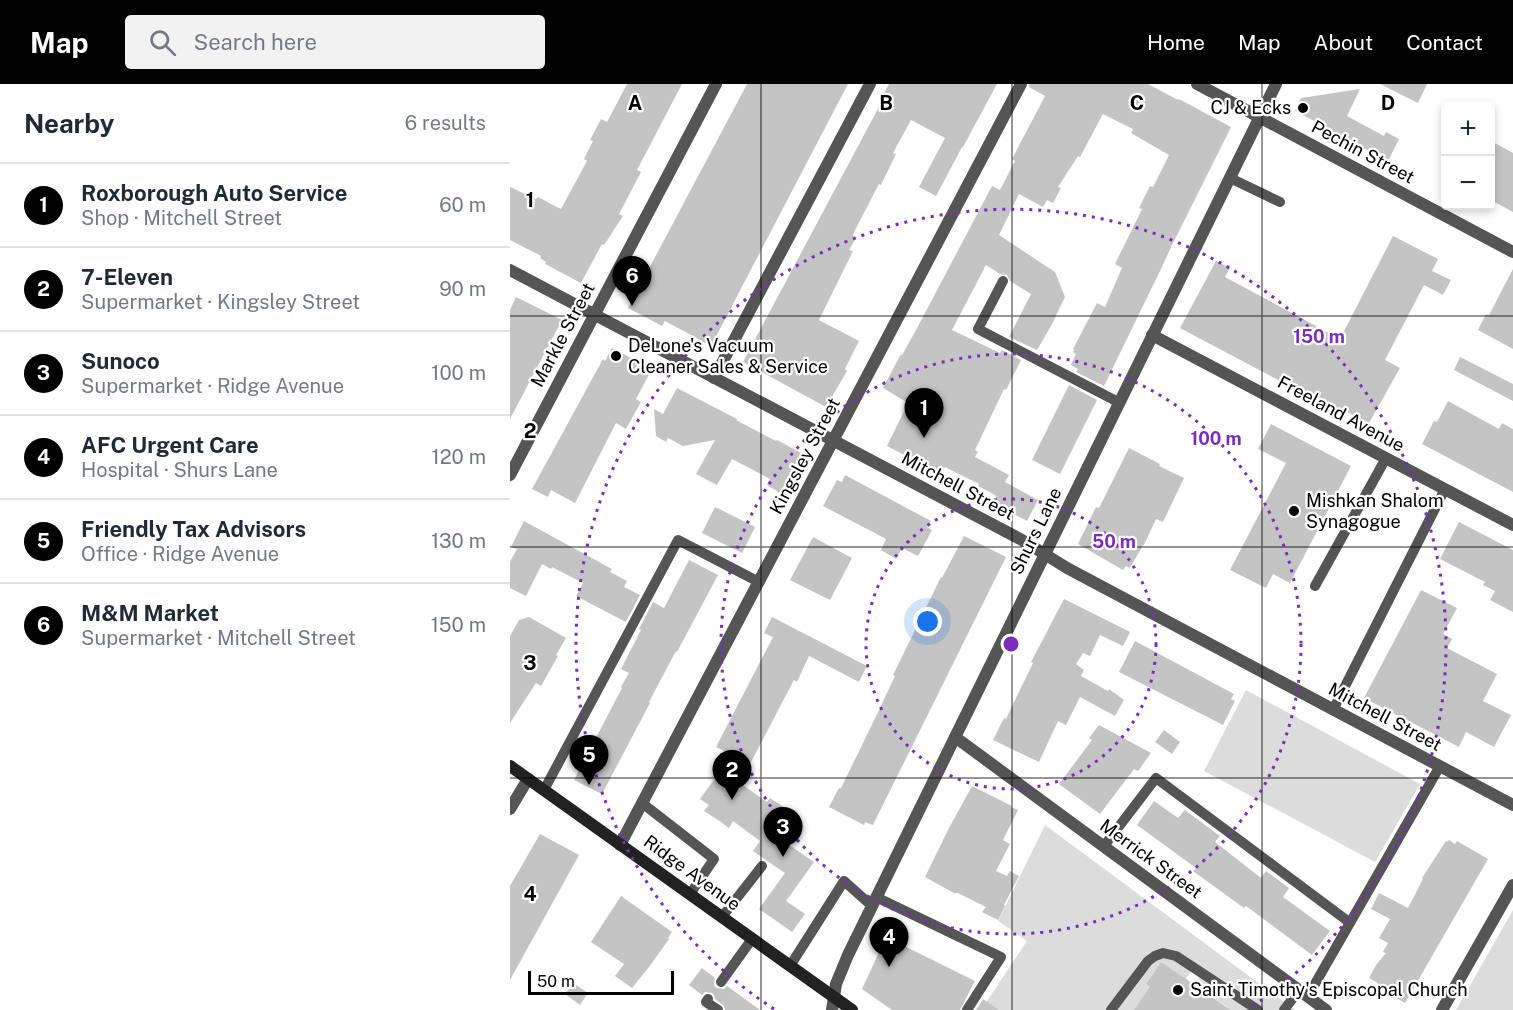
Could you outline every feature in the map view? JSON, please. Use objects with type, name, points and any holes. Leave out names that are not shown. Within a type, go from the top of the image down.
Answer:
[{"type":"main road","name":"Ridge Avenue","points":[[510,766],[852,1010]]},
{"type":"street","name":"Markle Street","points":[[510,475],[717,84]]},
{"type":"street","points":[[714,378],[870,84]]},
{"type":"street","name":"Kingsley Street","points":[[620,844],[1021,84]]},
{"type":"street","name":"Pechin Street","points":[[1197,84],[1513,252]]},
{"type":"street","name":"Shurs Lane","points":[[832,1010],[836,984],[841,971],[874,901],[1276,84]]},
{"type":"street","name":"Mitchell Street","points":[[510,270],[1022,540],[1067,568],[1513,805]]},
{"type":"street","name":"Freeland Avenue","points":[[1152,335],[1513,525]]},
{"type":"street","name":"Merrick Street","points":[[955,737],[1326,1010]]},
{"type":"street","points":[[510,809],[528,779]]},
{"type":"street","points":[[1442,1010],[1513,885]]},
{"type":"lane","points":[[1230,178],[1280,202]]},
{"type":"lane","points":[[1003,281],[978,329],[1120,403]]},
{"type":"lane","points":[[1315,586],[1386,458]]},
{"type":"lane","points":[[1333,710],[1445,489]]},
{"type":"lane","points":[[543,790],[678,540],[759,582]]},
{"type":"lane","points":[[1284,1010],[1303,993],[1349,922],[1440,766]]},
{"type":"lane","points":[[1104,846],[1156,778],[1349,922]]},
{"type":"lane","points":[[642,803],[714,859],[690,894]]},
{"type":"lane","points":[[722,917],[762,866]]},
{"type":"lane","points":[[790,966],[843,881],[874,901],[1001,957],[967,1010]]},
{"type":"lane","points":[[721,982],[752,939]]},
{"type":"lane","points":[[1111,1010],[1148,961],[1162,953],[1170,953],[1186,961],[1258,1010]]},
{"type":"lane","points":[[708,999],[706,1002],[717,1010]]},
{"type":"shaded area","points":[[1246,690],[1420,784],[1375,862],[1204,771]]},
{"type":"shaded area","points":[[1045,825],[1295,1010],[1228,1010],[1229,1008],[1195,985],[1200,977],[1191,971],[1186,979],[1161,962],[1146,984],[1161,995],[1134,1010],[981,1010],[1027,941],[998,921]]},
{"type":"shaded area","points":[[1513,910],[1513,1010],[1456,1010]]},
{"type":"building","points":[[627,84],[682,84],[637,170],[641,172],[619,214],[623,216],[604,245],[602,244],[581,283],[545,264],[541,256],[510,240],[510,187],[536,199],[538,197],[561,209],[587,161],[584,159],[593,141],[590,140],[601,119],[607,122]]},
{"type":"building","points":[[747,84],[848,84],[711,346],[665,321],[662,326],[628,308]]},
{"type":"building","points":[[889,84],[997,84],[936,196],[919,187],[945,138],[911,120],[893,153],[896,154],[881,185],[879,184],[855,230],[853,236],[856,238],[849,250],[853,251],[819,320],[859,341],[845,369],[847,371],[826,407],[743,362]]},
{"type":"building","points":[[1029,84],[1148,84],[1231,127],[1104,386],[1076,372],[1078,369],[1071,365],[1076,354],[1073,349],[1097,303],[1105,307],[1122,268],[1115,264],[1142,209],[1139,208],[1150,186],[1153,187],[1169,155],[1131,133],[1133,129],[1103,114],[1080,157],[1078,156],[1058,187],[1061,188],[1053,203],[1047,200],[1043,207],[1019,194],[999,235],[1055,272],[1065,297],[1051,326],[1037,350],[1009,337],[1031,294],[1010,281],[1007,275],[1000,274],[986,265],[952,330],[1000,353],[1002,350],[1021,360],[1006,390],[1004,389],[975,450],[978,452],[975,457],[1009,475],[1005,482],[1038,500],[1027,521],[1000,507],[995,495],[978,486],[979,484],[945,467],[941,474],[887,446],[908,403],[883,388],[992,186],[1000,190],[1015,161],[1012,159],[1045,96],[1029,87]]},
{"type":"building","points":[[1380,84],[1427,84],[1418,103]]},
{"type":"building","points":[[1360,89],[1347,116],[1384,136],[1386,132],[1399,139],[1387,163],[1374,156],[1375,154],[1295,111],[1301,98]]},
{"type":"building","points":[[1495,143],[1513,153],[1513,212],[1495,202]]},
{"type":"building","points":[[1393,236],[1438,259],[1432,271],[1451,280],[1443,295],[1424,285],[1385,360],[1400,368],[1369,423],[1297,390],[1180,328],[1216,261],[1230,268],[1225,277],[1340,339]]},
{"type":"building","points":[[1513,269],[1513,349],[1478,330],[1486,314],[1489,315]]},
{"type":"building","points":[[516,297],[562,320],[510,419],[510,310]]},
{"type":"building","points":[[612,348],[652,369],[636,399],[641,402],[626,429],[616,423],[575,503],[551,490],[548,497],[532,489],[603,359],[605,361]]},
{"type":"building","points":[[1460,357],[1513,384],[1513,401],[1454,370]]},
{"type":"building","points":[[1069,385],[1097,400],[1060,474],[1032,460]]},
{"type":"building","points":[[677,388],[801,453],[780,493],[767,485],[770,479],[732,459],[717,485],[696,474],[715,440],[683,446],[668,438],[666,442],[656,436],[654,409],[663,414]]},
{"type":"building","points":[[1448,401],[1499,429],[1502,423],[1513,429],[1513,492],[1422,444]]},
{"type":"building","name":"Mishkan Shalom Synagogue","points":[[1271,424],[1351,466],[1290,583],[1273,574],[1266,588],[1230,570],[1286,463],[1258,449]]},
{"type":"building","points":[[1129,448],[1184,478],[1163,522],[1156,519],[1130,568],[1126,566],[1123,570],[1078,544]]},
{"type":"building","points":[[845,475],[931,521],[927,527],[932,530],[918,556],[902,548],[896,559],[881,550],[886,539],[823,506],[837,480],[842,482]]},
{"type":"building","points":[[715,507],[755,527],[742,553],[702,533]]},
{"type":"building","points":[[524,521],[612,569],[610,572],[627,581],[624,587],[640,595],[626,622],[576,596],[583,583],[542,564],[526,596],[510,588],[510,562],[517,549],[511,547]]},
{"type":"building","points":[[1459,522],[1513,550],[1513,612],[1490,600],[1495,591],[1483,585],[1485,582],[1440,559]]},
{"type":"building","points":[[964,536],[1006,557],[873,825],[865,822],[864,825],[829,807],[842,786],[880,708],[895,676],[893,675],[941,577]]},
{"type":"building","points":[[813,537],[852,558],[830,600],[790,580]]},
{"type":"building","points":[[689,560],[718,575],[602,794],[574,780],[629,673],[621,669],[653,602],[664,608]]},
{"type":"building","points":[[1421,590],[1457,608],[1443,634],[1452,639],[1447,648],[1497,674],[1483,701],[1511,715],[1494,747],[1466,732],[1459,747],[1364,698]]},
{"type":"building","points":[[1064,599],[1130,632],[1123,646],[1100,635],[1090,656],[1083,653],[1076,664],[1084,670],[1081,676],[1108,691],[1109,689],[1124,700],[1115,716],[1080,697],[1066,725],[1058,721],[1039,762],[993,740],[1004,718],[1006,719],[1033,663],[1031,662]]},
{"type":"building","points":[[529,617],[566,638],[541,686],[536,683],[510,723],[510,636],[519,620]]},
{"type":"building","points":[[772,617],[867,666],[859,682],[809,656],[797,682],[794,680],[740,783],[767,802],[770,798],[800,818],[785,842],[814,862],[786,901],[805,914],[792,932],[759,909],[785,873],[753,851],[760,841],[733,821],[729,828],[704,811],[709,805],[700,799],[732,755],[716,747],[773,637],[764,633]]},
{"type":"building","points":[[1135,641],[1234,694],[1231,699],[1235,701],[1223,725],[1119,672]]},
{"type":"building","points":[[1099,725],[1151,753],[1138,771],[1134,769],[1100,814],[1059,784],[1092,740],[1089,738]]},
{"type":"building","points":[[1164,730],[1180,742],[1172,754],[1155,742]]},
{"type":"building","points":[[972,786],[1018,810],[1003,840],[1010,844],[996,871],[1007,876],[1010,871],[1019,876],[998,920],[982,912],[986,907],[925,877]]},
{"type":"building","points":[[1154,801],[1178,818],[1185,810],[1220,836],[1215,842],[1261,878],[1266,871],[1289,888],[1283,897],[1330,931],[1312,955],[1246,906],[1244,908],[1193,871],[1196,868],[1137,825]]},
{"type":"building","points":[[540,834],[579,855],[510,980],[510,886]]},
{"type":"building","points":[[1449,840],[1455,844],[1457,841],[1488,859],[1405,1003],[1377,986],[1378,983],[1369,978],[1386,953],[1383,952],[1388,943],[1379,938],[1390,919],[1371,909],[1379,893],[1408,908],[1422,878],[1446,841]]},
{"type":"building","points":[[621,896],[672,932],[632,988],[615,976],[624,964],[591,942]]},
{"type":"building","points":[[886,937],[975,981],[960,1010],[892,1010],[862,989]]},
{"type":"building","name":"Saint Timothy's Episcopal Church","points":[[1161,962],[1231,1010],[1134,1010],[1150,987],[1146,984]]},
{"type":"building","points":[[702,968],[715,978],[714,985],[717,988],[724,989],[727,986],[760,1010],[725,1010],[712,993],[705,992],[702,995],[689,985]]},
{"type":"building","points":[[573,983],[588,993],[580,1005],[565,994]]},
{"type":"building","points":[[983,999],[999,1010],[976,1010]]},
{"type":"place","name":"CJ & Ecks","points":[[1303,108]]},
{"type":"place","name":"M&M Market","points":[[632,306]]},
{"type":"place","name":"DeLone's Vacuum Cleaner Sales & Service","points":[[616,356]]},
{"type":"place","name":"Roxborough Auto Service","points":[[924,438]]},
{"type":"place","name":"Mishkan Shalom Synagogue","points":[[1294,511]]},
{"type":"place","name":"Friendly Tax Advisors","points":[[589,785]]},
{"type":"place","name":"7-Eleven","points":[[732,800]]},
{"type":"place","name":"Sunoco","points":[[783,857]]},
{"type":"place","name":"AFC Urgent Care","points":[[889,967]]},
{"type":"place","name":"Saint Timothy's Episcopal Church","points":[[1178,990]]}]
